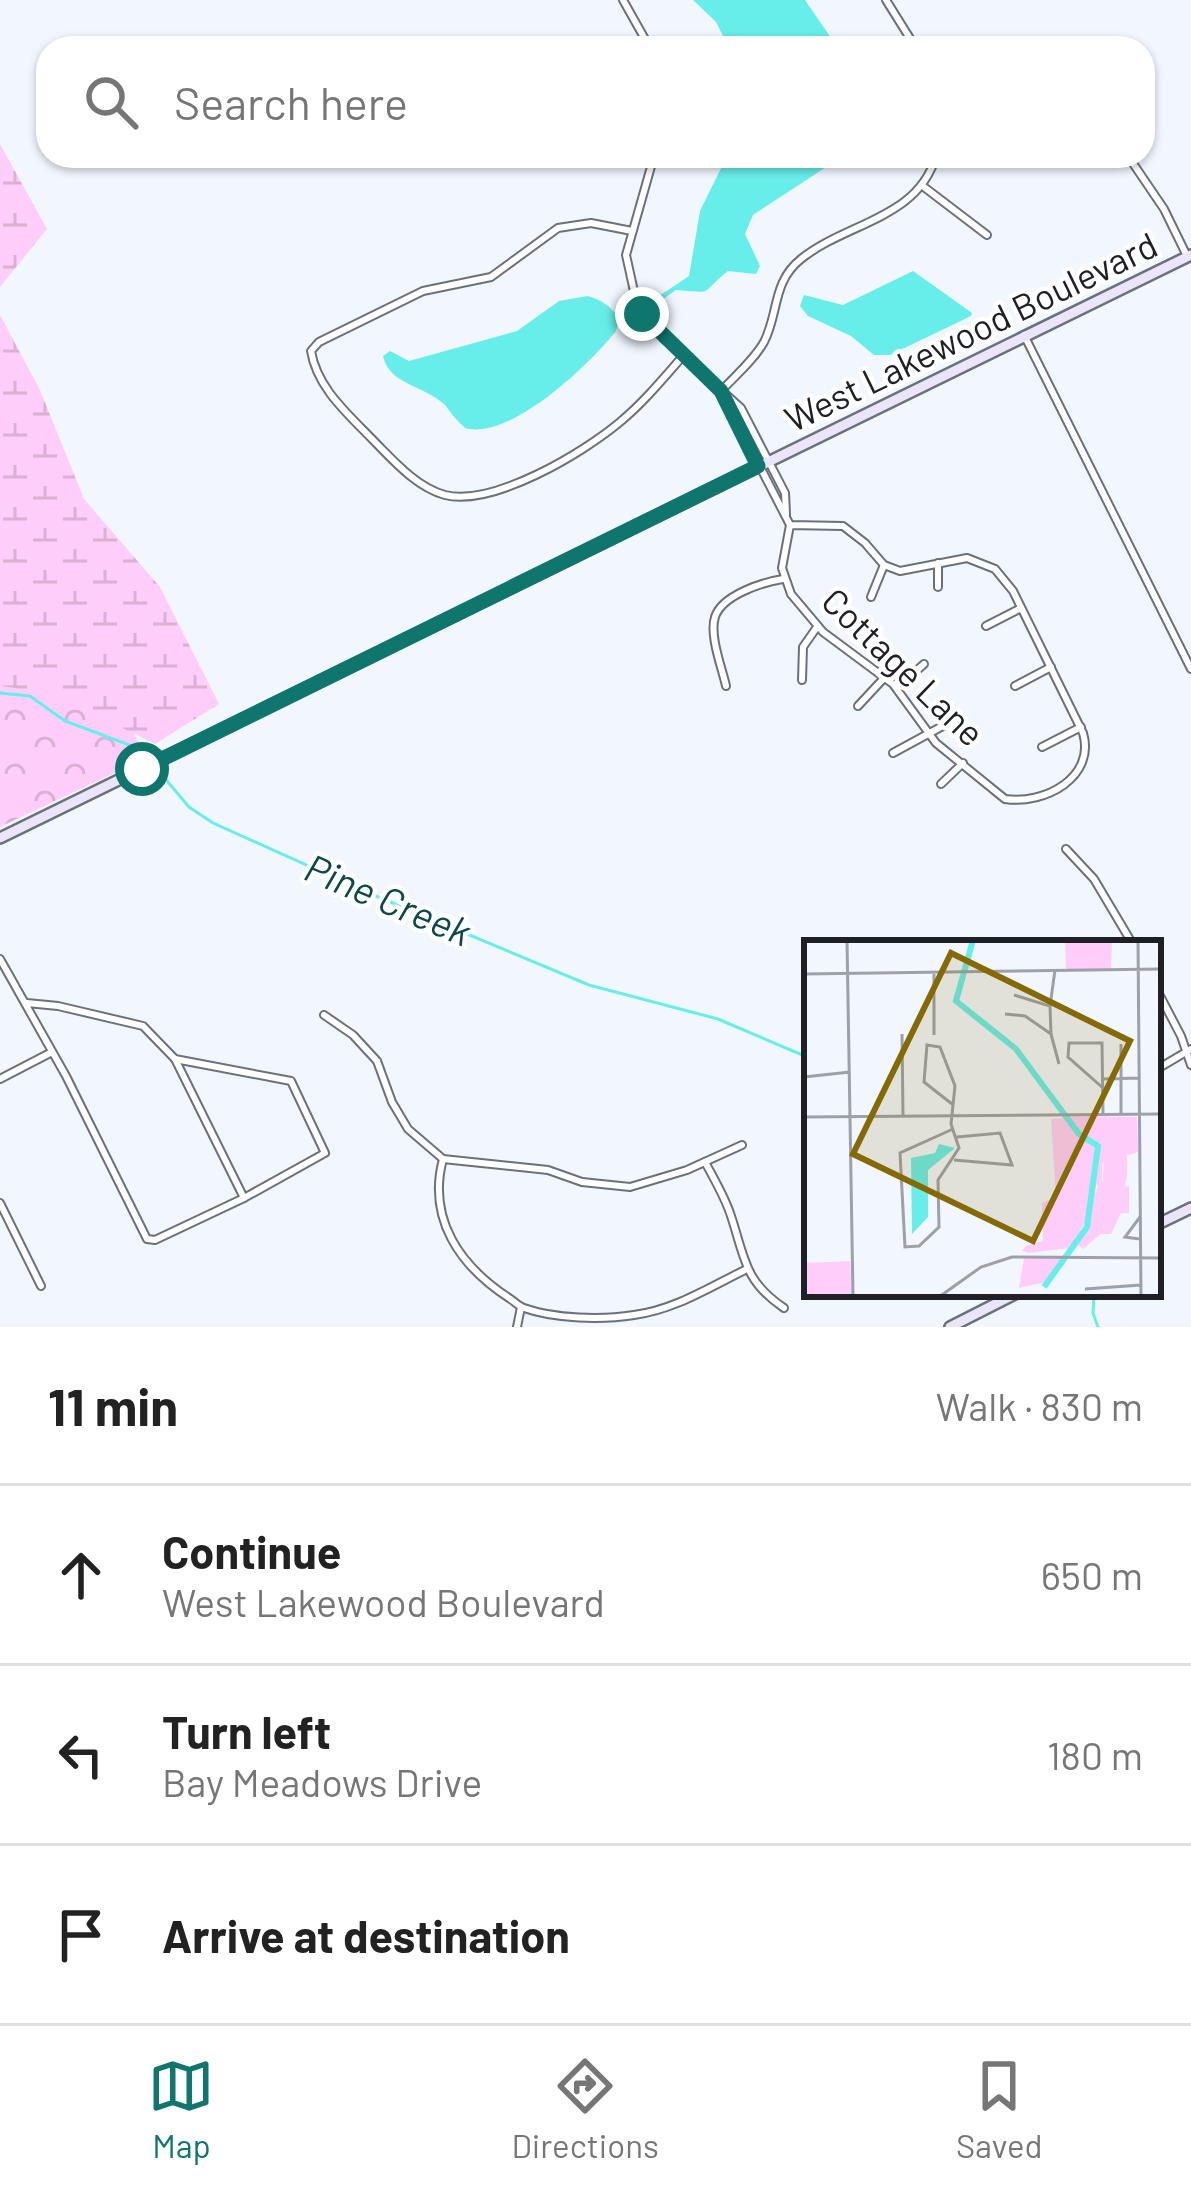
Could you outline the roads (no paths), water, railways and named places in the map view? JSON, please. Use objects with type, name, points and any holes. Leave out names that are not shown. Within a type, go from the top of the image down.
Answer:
[{"type":"street","points":[[623,0],[643,36]]},
{"type":"street","points":[[886,0],[908,36]]},
{"type":"street","points":[[650,168],[632,231],[627,271],[637,305],[649,323],[721,391],[764,341],[776,292],[791,269],[823,244],[911,200],[924,187],[931,168]]},
{"type":"street","points":[[1136,168],[1189,255]]},
{"type":"street","points":[[924,187],[987,235]]},
{"type":"street","points":[[632,231],[591,223],[558,229],[491,277],[423,291],[317,343],[311,351],[331,395],[350,417],[424,486],[458,497],[499,490],[592,443],[634,410],[683,356]]},
{"type":"street","name":"West Lakewood Boulevard","points":[[0,838],[1189,255]]},
{"type":"street","points":[[1024,335],[1191,669]]},
{"type":"street","name":"Cottage Lane","points":[[721,391],[764,463],[790,525],[782,554],[783,578],[818,627],[897,688],[928,733],[1005,799],[1029,801],[1054,790],[1082,766],[1087,749],[1081,728]]},
{"type":"street","points":[[790,525],[843,526],[884,565],[900,571],[967,558],[990,565],[1007,581],[1081,728],[1042,747]]},
{"type":"street","points":[[938,563],[938,587]]},
{"type":"street","points":[[871,597],[884,565]]},
{"type":"street","points":[[726,686],[713,624],[716,613],[752,587],[783,578]]},
{"type":"street","points":[[986,626],[1022,608]]},
{"type":"street","points":[[802,680],[803,647],[818,627]]},
{"type":"street","points":[[897,688],[924,664]]},
{"type":"street","points":[[1015,686],[1051,667]]},
{"type":"street","points":[[857,706],[885,676]]},
{"type":"street","points":[[893,753],[950,722]]},
{"type":"street","points":[[941,784],[963,763]]},
{"type":"street","points":[[1066,849],[1094,880],[1130,940]]},
{"type":"street","points":[[0,959],[147,1239],[154,1240],[325,1154],[291,1081],[175,1059]]},
{"type":"street","points":[[1161,998],[1189,1050],[1191,1065]]},
{"type":"street","points":[[27,1004],[58,1006],[142,1026],[175,1059],[244,1198]]},
{"type":"street","points":[[324,1015],[377,1060],[408,1129],[443,1160],[548,1170],[605,1187],[658,1180],[742,1145]]},
{"type":"street","points":[[1161,1067],[1189,1050]]},
{"type":"street","points":[[0,1079],[52,1052]]},
{"type":"street","points":[[443,1160],[436,1194],[446,1230],[483,1280],[521,1307],[572,1316],[639,1315],[677,1303],[745,1270]]},
{"type":"street","points":[[705,1162],[729,1211],[745,1270],[784,1307]]},
{"type":"street","points":[[0,1203],[41,1286]]},
{"type":"street","points":[[1161,1223],[1191,1208]]},
{"type":"street","points":[[950,1327],[1010,1297]]},
{"type":"street","points":[[517,1327],[521,1307]]},
{"type":"street","points":[[639,1315],[642,1327]]},
{"type":"water","points":[[693,0],[805,0],[830,36],[723,36]]},
{"type":"water","points":[[721,168],[825,168],[753,215],[745,234],[760,266],[756,274],[728,271],[706,291],[676,290],[659,302],[656,298],[689,276],[700,211]]},
{"type":"water","points":[[913,271],[972,313],[890,355],[874,355],[851,336],[808,316],[800,306],[804,295],[843,305]]},
{"type":"water","points":[[587,296],[616,314],[616,331],[569,380],[504,423],[465,428],[445,405],[393,373],[383,356],[390,351],[409,361],[517,331],[559,301]]},
{"type":"waterway","name":"Pine Creek","points":[[0,693],[30,696],[65,721],[140,749],[189,807],[213,823],[589,985],[718,1019],[804,1056]]},
{"type":"waterway","name":"Pine Creek","points":[[1094,1297],[1098,1327]]}]
